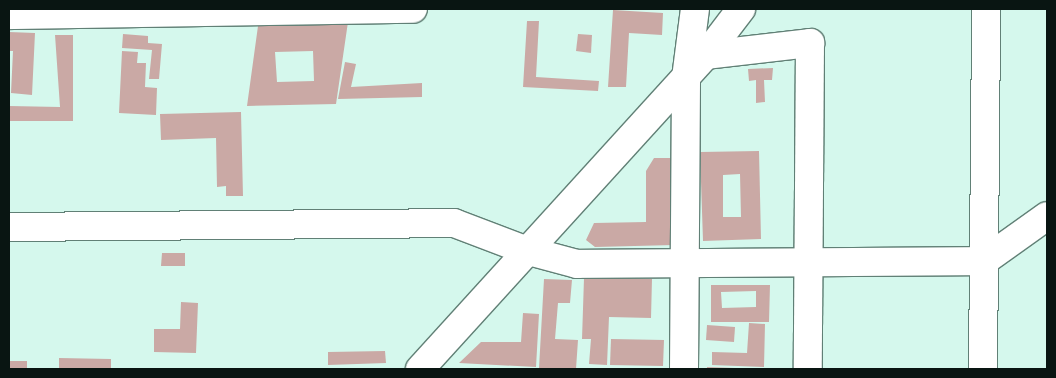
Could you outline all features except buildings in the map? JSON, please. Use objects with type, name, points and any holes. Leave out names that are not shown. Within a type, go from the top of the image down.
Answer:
[{"type":"street","points":[[9,15],[413,9]]},
{"type":"street","points":[[684,369],[686,78],[695,9]]},
{"type":"street","points":[[420,369],[525,250],[686,78],[741,9]]},
{"type":"street","points":[[983,369],[986,9]]},
{"type":"street","points":[[706,55],[810,43],[808,369]]},
{"type":"street","points":[[9,228],[454,223],[525,250],[577,264],[984,260],[1047,216]]}]
